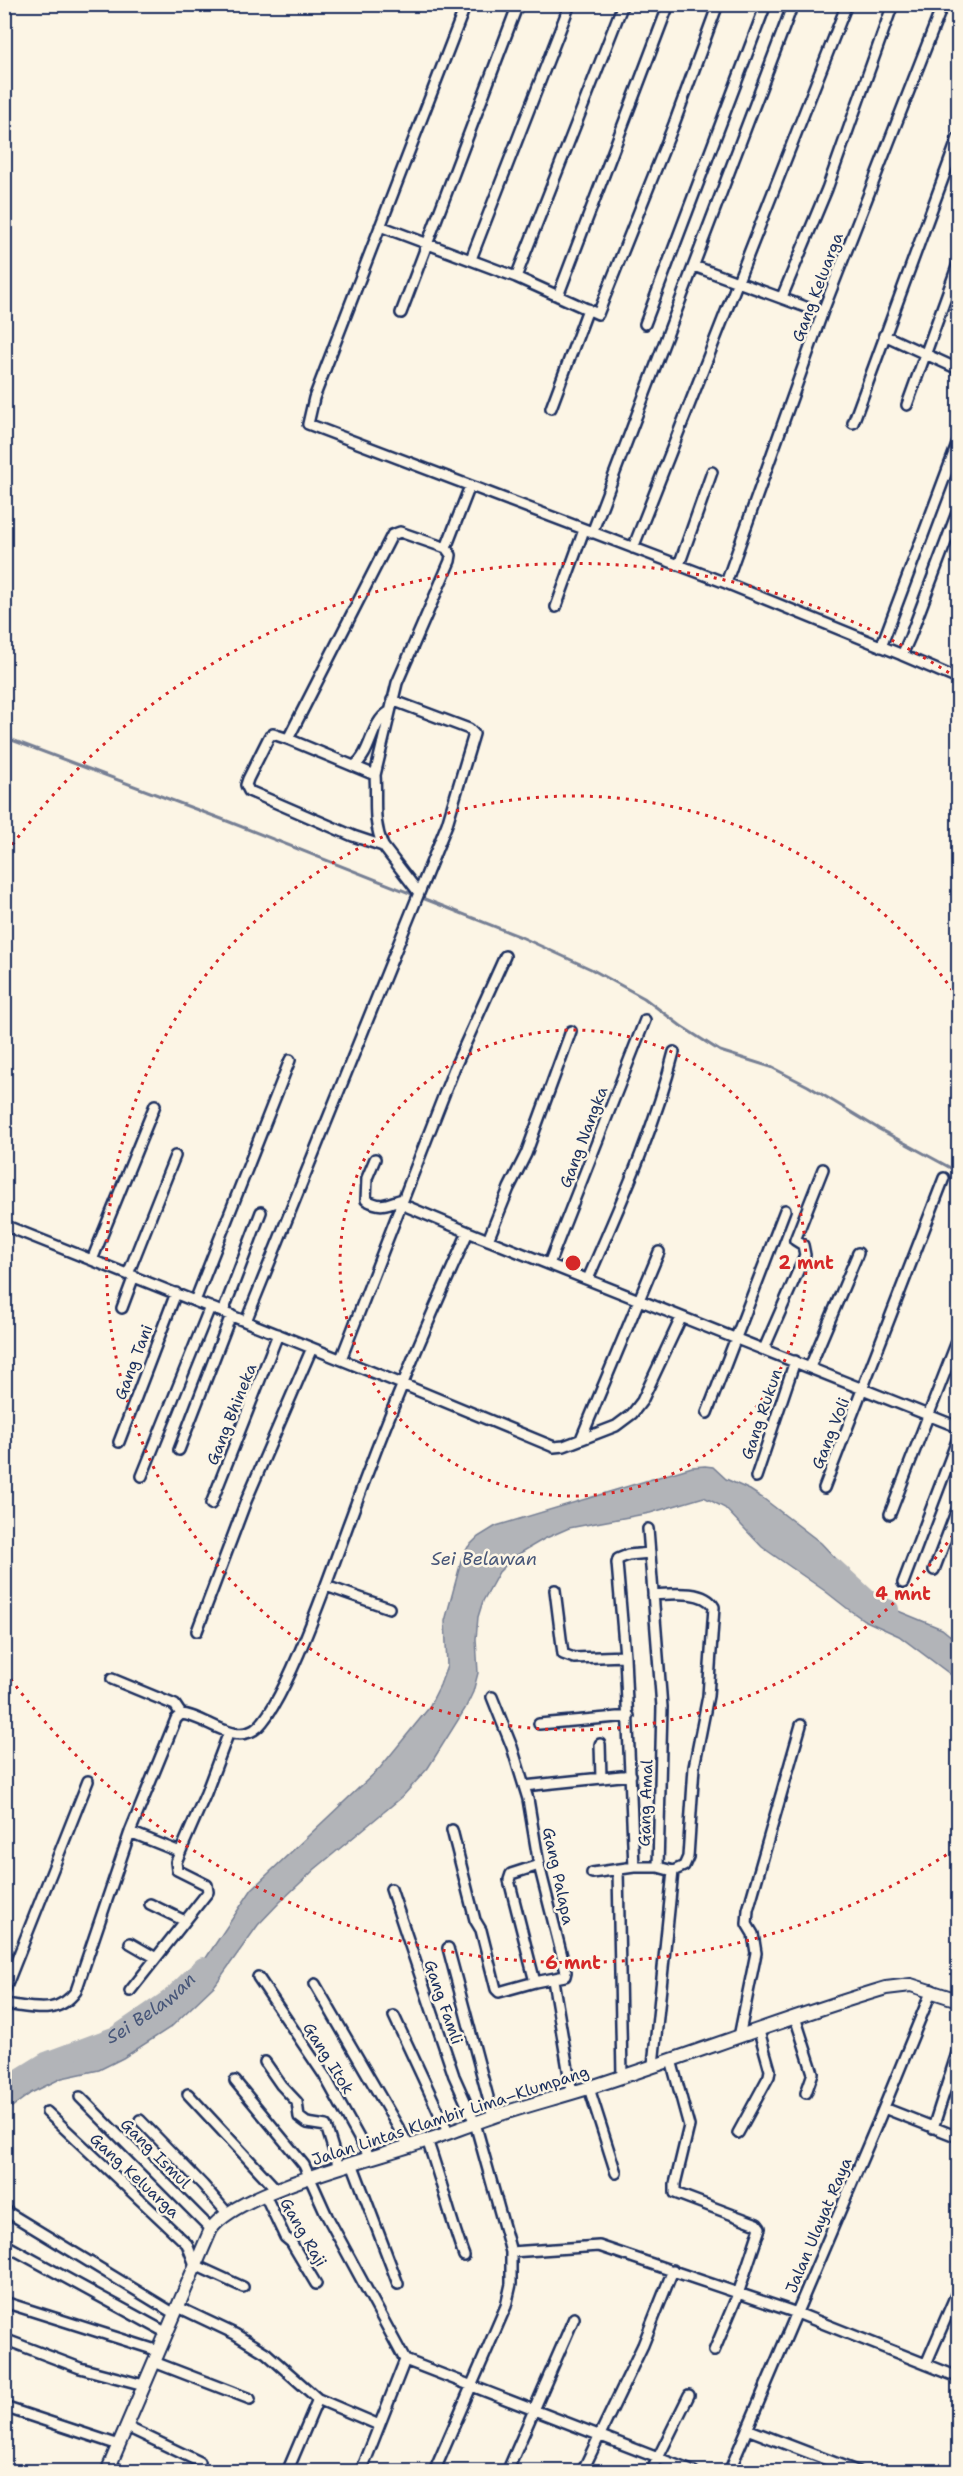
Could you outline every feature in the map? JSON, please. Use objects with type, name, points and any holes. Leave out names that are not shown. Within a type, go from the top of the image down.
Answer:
[{"type":"main road","name":"Jalan Lintas Klambir Lima–Klumpang","points":[[109,2468],[211,2229],[228,2214],[271,2193],[352,2163],[448,2133],[493,2116],[589,2088],[899,1984],[932,1990],[958,2000]]},
{"type":"street","points":[[466,4],[314,399],[308,424],[726,583],[958,679]]},
{"type":"street","points":[[401,313],[518,4]]},
{"type":"street","points":[[471,259],[570,4]]},
{"type":"street","points":[[516,277],[623,4]]},
{"type":"street","points":[[558,296],[669,4]]},
{"type":"street","points":[[381,226],[516,277],[598,314],[670,135],[718,4]]},
{"type":"street","points":[[645,324],[766,4]]},
{"type":"street","points":[[556,607],[694,266],[793,4]]},
{"type":"street","points":[[782,297],[827,189],[893,4]]},
{"type":"street","name":"Gang Keluarga","points":[[726,583],[822,313],[944,4]]},
{"type":"street","points":[[633,548],[739,283],[844,6]]},
{"type":"street","points":[[853,423],[958,138]]},
{"type":"street","points":[[906,405],[958,264]]},
{"type":"street","points":[[694,266],[822,313]]},
{"type":"street","points":[[551,408],[588,309]]},
{"type":"street","points":[[884,335],[958,369]]},
{"type":"street","points":[[881,647],[958,442]]},
{"type":"street","points":[[679,565],[712,472]]},
{"type":"street","points":[[446,548],[470,486]]},
{"type":"street","points":[[902,655],[958,510]]},
{"type":"street","points":[[288,738],[392,536],[400,532],[446,548],[451,555],[450,561],[407,657],[389,712],[382,756],[375,776],[375,820],[383,846],[418,895]]},
{"type":"street","points":[[246,1321],[447,824],[474,734],[470,729],[393,700]]},
{"type":"street","points":[[354,766],[361,760],[381,720],[389,712]]},
{"type":"street","points":[[375,776],[288,738],[273,734],[269,737],[246,786],[249,790],[353,836],[383,846]]},
{"type":"street","points":[[341,1359],[454,1069],[505,957]]},
{"type":"street","name":"Gang Nangka","points":[[549,1264],[645,1020]]},
{"type":"street","points":[[488,1240],[509,1188],[526,1154],[571,1031]]},
{"type":"street","points":[[588,1279],[633,1175],[662,1100],[674,1052]]},
{"type":"street","points":[[195,1301],[290,1060]]},
{"type":"street","points":[[92,1260],[155,1105]]},
{"type":"street","points":[[122,1308],[131,1275],[175,1156]]},
{"type":"street","points":[[375,1159],[367,1178],[366,1200],[381,1206],[402,1202],[468,1232],[958,1427]]},
{"type":"street","points":[[764,1349],[805,1255],[803,1245],[795,1240],[823,1169]]},
{"type":"street","name":"Gang Voli","points":[[824,1488],[944,1178]]},
{"type":"street","points":[[707,1413],[786,1210]]},
{"type":"street","points":[[179,1450],[261,1212]]},
{"type":"street","points":[[4,1225],[341,1359],[554,1447],[564,1446],[616,1426],[632,1414],[642,1401],[681,1318]]},
{"type":"street","points":[[181,1714],[190,1714],[229,1732],[243,1734],[253,1731],[267,1718],[275,1705],[326,1586],[402,1384],[468,1232]]},
{"type":"street","points":[[581,1439],[640,1300],[658,1251]]},
{"type":"street","points":[[810,1367],[858,1253]]},
{"type":"street","name":"Gang Tani","points":[[119,1442],[176,1293]]},
{"type":"street","points":[[142,1476],[210,1307]]},
{"type":"street","name":"Gang Bhineka","points":[[211,1504],[278,1334]]},
{"type":"street","points":[[890,1514],[958,1339]]},
{"type":"street","points":[[197,1632],[246,1502],[312,1348]]},
{"type":"street","name":"Gang Rukun","points":[[756,1477],[795,1361]]},
{"type":"street","points":[[903,1583],[958,1438]]},
{"type":"street","points":[[934,1570],[958,1507]]},
{"type":"street","name":"Gang Amal","points":[[648,1529],[662,1707],[658,1867],[673,1871]]},
{"type":"street","points":[[634,1867],[629,1716],[617,1561],[623,1557],[650,1553]]},
{"type":"street","points":[[326,1586],[389,1608]]},
{"type":"street","points":[[555,1590],[563,1654],[574,1658],[625,1656]]},
{"type":"street","points":[[653,1595],[682,1594],[708,1600],[714,1607],[708,1696],[694,1767],[688,1857],[684,1866],[673,1871],[653,2065]]},
{"type":"street","points":[[112,1679],[175,1705],[181,1714]]},
{"type":"street","name":"Gang Palapa","points":[[492,1697],[524,1786],[539,1865],[566,1972],[565,1976],[553,1980]]},
{"type":"street","points":[[4,2004],[45,2009],[58,2007],[69,2002],[76,1991],[130,1832],[172,1725],[181,1714]]},
{"type":"street","points":[[539,1724],[629,1716]]},
{"type":"street","points":[[739,2037],[756,1953],[753,1934],[747,1924],[748,1910],[801,1725]]},
{"type":"street","points":[[130,1991],[204,1898],[208,1888],[207,1885],[177,1870],[176,1862],[229,1732]]},
{"type":"street","points":[[600,1744],[601,1778]]},
{"type":"street","points":[[524,1786],[630,1775]]},
{"type":"street","points":[[4,1992],[88,1781]]},
{"type":"street","points":[[452,1830],[496,1989],[503,1992],[535,1982],[553,1980],[572,2093]]},
{"type":"street","points":[[130,1832],[180,1852]]},
{"type":"street","points":[[535,1982],[509,1880],[515,1871],[539,1865]]},
{"type":"street","points":[[592,1873],[634,1867],[658,1867]]},
{"type":"street","points":[[618,1870],[622,2076]]},
{"type":"street","name":"Gang Famli","points":[[391,1889],[454,2076],[475,2123],[511,2252],[511,2284],[506,2306],[434,2472]]},
{"type":"street","points":[[150,1904],[185,1921]]},
{"type":"street","points":[[130,1943],[156,1958]]},
{"type":"street","points":[[448,1948],[493,2116]]},
{"type":"street","name":"Gang Itok","points":[[258,1977],[324,2075],[370,2158]]},
{"type":"street","points":[[315,1984],[409,2146]]},
{"type":"street","name":"Jalan Ulayat Raya","points":[[729,2472],[932,1990]]},
{"type":"street","points":[[394,2016],[448,2133]]},
{"type":"street","points":[[795,2017],[813,2073],[806,2093]]},
{"type":"street","points":[[738,2133],[769,2076],[770,2070],[759,2031]]},
{"type":"street","points":[[933,2128],[958,2049]]},
{"type":"street","points":[[670,2060],[688,2127],[675,2193],[757,2224],[760,2228],[738,2294],[714,2351]]},
{"type":"street","points":[[264,2062],[297,2102],[299,2117],[307,2123],[326,2126],[339,2168]]},
{"type":"street","points":[[236,2080],[304,2165],[327,2216],[405,2360],[694,2472]]},
{"type":"street","points":[[589,2088],[616,2172]]},
{"type":"street","name":"Gang Raji","points":[[188,2094],[271,2193],[285,2237],[291,2242],[316,2284]]},
{"type":"street","name":"Gang Ismul","points":[[80,2097],[211,2229]]},
{"type":"street","points":[[884,2108],[958,2137]]},
{"type":"street","name":"Gang Keluarga","points":[[47,2112],[187,2244],[195,2265]]},
{"type":"street","points":[[140,2120],[228,2214]]},
{"type":"street","points":[[427,2140],[444,2187],[449,2212],[464,2256]]},
{"type":"street","points":[[352,2163],[398,2284]]},
{"type":"street","points":[[4,2210],[176,2311],[235,2334],[266,2354],[318,2398],[380,2425]]},
{"type":"street","points":[[4,2244],[167,2333]]},
{"type":"street","points":[[511,2252],[599,2246],[797,2313],[958,2377]]},
{"type":"street","points":[[195,2265],[243,2287]]},
{"type":"street","points":[[582,2472],[598,2434],[643,2345],[673,2270]]},
{"type":"street","points":[[926,2364],[958,2290]]},
{"type":"street","points":[[4,2302],[156,2357],[250,2399]]},
{"type":"street","points":[[507,2472],[574,2318]]},
{"type":"street","points":[[4,2339],[80,2368],[144,2385]]},
{"type":"street","points":[[361,2472],[405,2360]]},
{"type":"street","points":[[651,2472],[689,2395]]},
{"type":"street","points":[[287,2472],[318,2398]]},
{"type":"street","points":[[4,2407],[119,2445]]},
{"type":"street","points":[[127,2427],[200,2462]]},
{"type":"street","points":[[747,2429],[859,2472]]},
{"type":"street","points":[[109,2468],[124,2472]]},
{"type":"water","name":"Sei Belawan","points":[[692,1467],[713,1467],[726,1479],[764,1499],[821,1543],[840,1563],[853,1588],[864,1597],[942,1629],[958,1642],[958,1680],[899,1636],[864,1620],[848,1609],[762,1547],[725,1508],[704,1497],[650,1513],[569,1528],[544,1539],[515,1556],[499,1572],[483,1601],[478,1617],[476,1639],[478,1673],[473,1692],[428,1768],[402,1797],[315,1869],[280,1902],[258,1925],[215,1985],[171,2027],[123,2058],[99,2070],[62,2078],[31,2093],[5,2112],[5,2082],[43,2060],[97,2044],[121,2034],[163,2009],[206,1958],[252,1889],[380,1768],[428,1709],[440,1685],[447,1666],[445,1621],[462,1558],[468,1547],[478,1537],[496,1526]]},
{"type":"waterway","points":[[4,737],[227,821],[521,937],[591,969],[644,998],[681,1026],[720,1051],[771,1067],[958,1172]]},
{"type":"waterway","name":"Sei Belawan","points":[[834,1567],[872,1602],[890,1609]]},
{"type":"waterway","name":"Sei Belawan","points":[[4,2087],[46,2061],[116,2035],[170,1998],[203,1966]]}]
